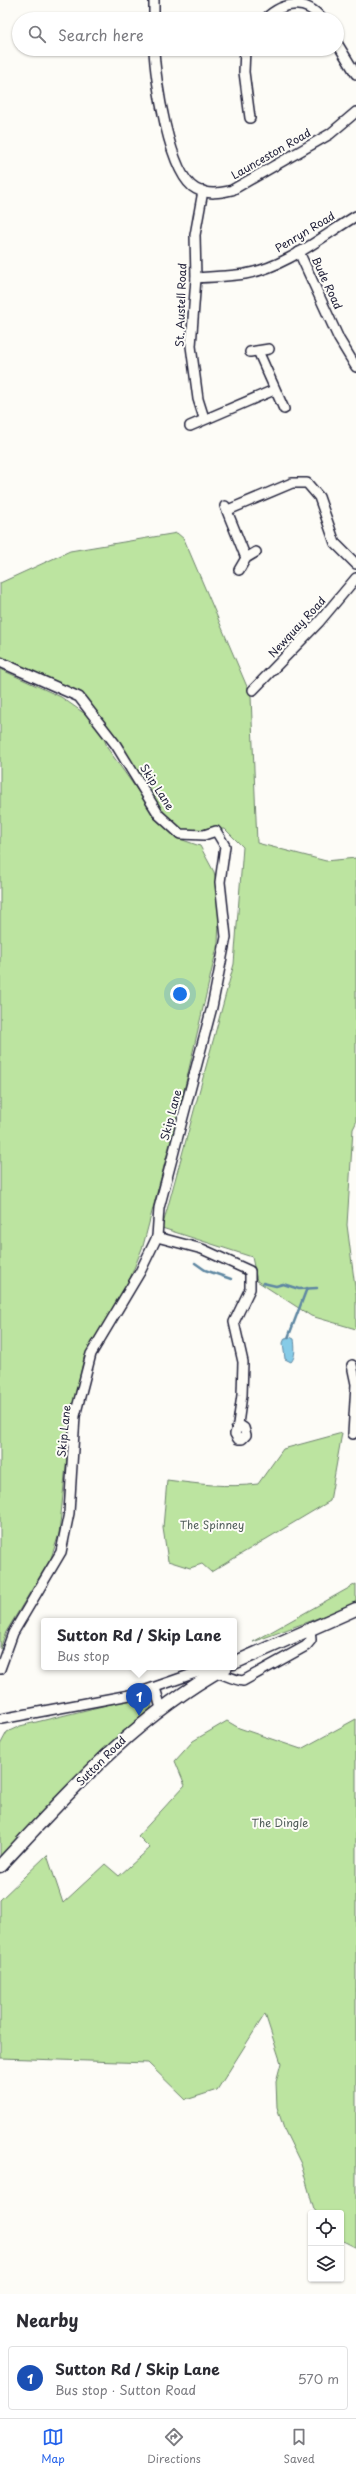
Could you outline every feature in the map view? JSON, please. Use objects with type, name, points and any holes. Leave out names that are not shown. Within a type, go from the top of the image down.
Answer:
[{"type":"main road","points":[[237,1662],[310,1628],[356,1609]]},
{"type":"main road","name":"Sutton Road","points":[[0,1866],[119,1742],[161,1708],[222,1670]]},
{"type":"street","points":[[154,0],[154,12]]},
{"type":"street","points":[[274,12],[290,0],[305,0],[316,6],[319,12]]},
{"type":"street","points":[[344,54],[356,74]]},
{"type":"street","points":[[154,56],[170,144],[185,180],[203,192]]},
{"type":"street","points":[[245,56],[244,72],[252,112]]},
{"type":"street","name":"Launceston Road","points":[[203,192],[216,193],[232,190],[330,134],[356,112]]},
{"type":"street","name":"St. Austell Road","points":[[203,192],[195,235],[196,278],[191,346],[193,375],[204,418]]},
{"type":"street","name":"Penryn Road","points":[[196,278],[246,274],[299,252],[356,216]]},
{"type":"street","name":"Bude Road","points":[[299,252],[352,352],[356,366]]},
{"type":"street","points":[[269,349],[254,352],[284,409]]},
{"type":"street","points":[[190,426],[204,418],[274,390]]},
{"type":"street","points":[[246,558],[226,508],[292,483],[307,483],[319,497],[336,543],[356,564]]},
{"type":"street","points":[[239,570],[246,558],[256,552]]},
{"type":"street","name":"Newquay Road","points":[[253,690],[319,622],[356,578]]},
{"type":"street","name":"Skip Lane","points":[[0,662],[79,697],[116,745],[159,816],[180,834],[204,836],[216,831],[224,846],[220,882],[226,937],[212,1007],[159,1208],[157,1237],[140,1272],[91,1354],[75,1416],[69,1513],[61,1552],[13,1633],[0,1669]]},
{"type":"street","points":[[157,1237],[202,1249],[250,1271],[250,1289],[234,1322],[243,1362],[242,1395],[238,1424]]},
{"type":"street","points":[[352,1365],[356,1384],[353,1434]]},
{"type":"street","points":[[222,1670],[232,1680],[243,1681],[306,1646],[311,1640],[310,1628]]},
{"type":"street","points":[[0,1718],[155,1688],[204,1670]]},
{"type":"street","points":[[155,1688],[161,1708]]},
{"type":"green space","points":[[177,533],[184,539],[251,696],[257,843],[326,861],[356,858],[356,1123],[353,1129],[347,1225],[356,1295],[356,1329],[311,1316],[257,1281],[252,1257],[162,1228],[234,964],[243,847],[225,829],[183,830],[162,813],[120,743],[61,685],[0,658],[0,583],[70,551]]},
{"type":"green space","points":[[0,669],[61,697],[98,723],[108,749],[155,815],[177,838],[200,846],[214,872],[220,898],[218,943],[185,1086],[143,1246],[129,1281],[84,1357],[70,1426],[59,1534],[51,1558],[6,1632],[0,1649]]},
{"type":"green space","name":"The Spinney","points":[[342,1433],[330,1501],[211,1572],[202,1564],[190,1568],[168,1561],[163,1528],[167,1480],[224,1486],[258,1484],[283,1449]]},
{"type":"green space","points":[[356,1584],[356,1604],[253,1642]]},
{"type":"green space","points":[[144,1696],[152,1701],[151,1708],[107,1746],[0,1857],[0,1745],[7,1732],[20,1726]]},
{"type":"green space","name":"The Dingle","points":[[356,1719],[356,2247],[344,2242],[344,2210],[314,2209],[301,2164],[284,2129],[277,2107],[276,2082],[281,2063],[265,2014],[217,2090],[186,2100],[148,2063],[0,2058],[0,1900],[47,1855],[63,1903],[105,1864],[119,1876],[150,1848],[138,1836],[185,1785],[175,1761],[193,1741],[227,1721],[239,1728],[301,1749]]},
{"type":"water","points":[[290,1337],[294,1339],[295,1348],[294,1357],[291,1362],[285,1359],[283,1343],[285,1338]]},
{"type":"waterway","points":[[195,1263],[205,1270],[231,1279]]},
{"type":"waterway","points":[[263,1283],[276,1286],[283,1284],[299,1289],[317,1288]]},
{"type":"waterway","points":[[288,1338],[307,1288]]},
{"type":"place","name":"Sutton Rd / Skip Lane","points":[[139,1716]]}]
